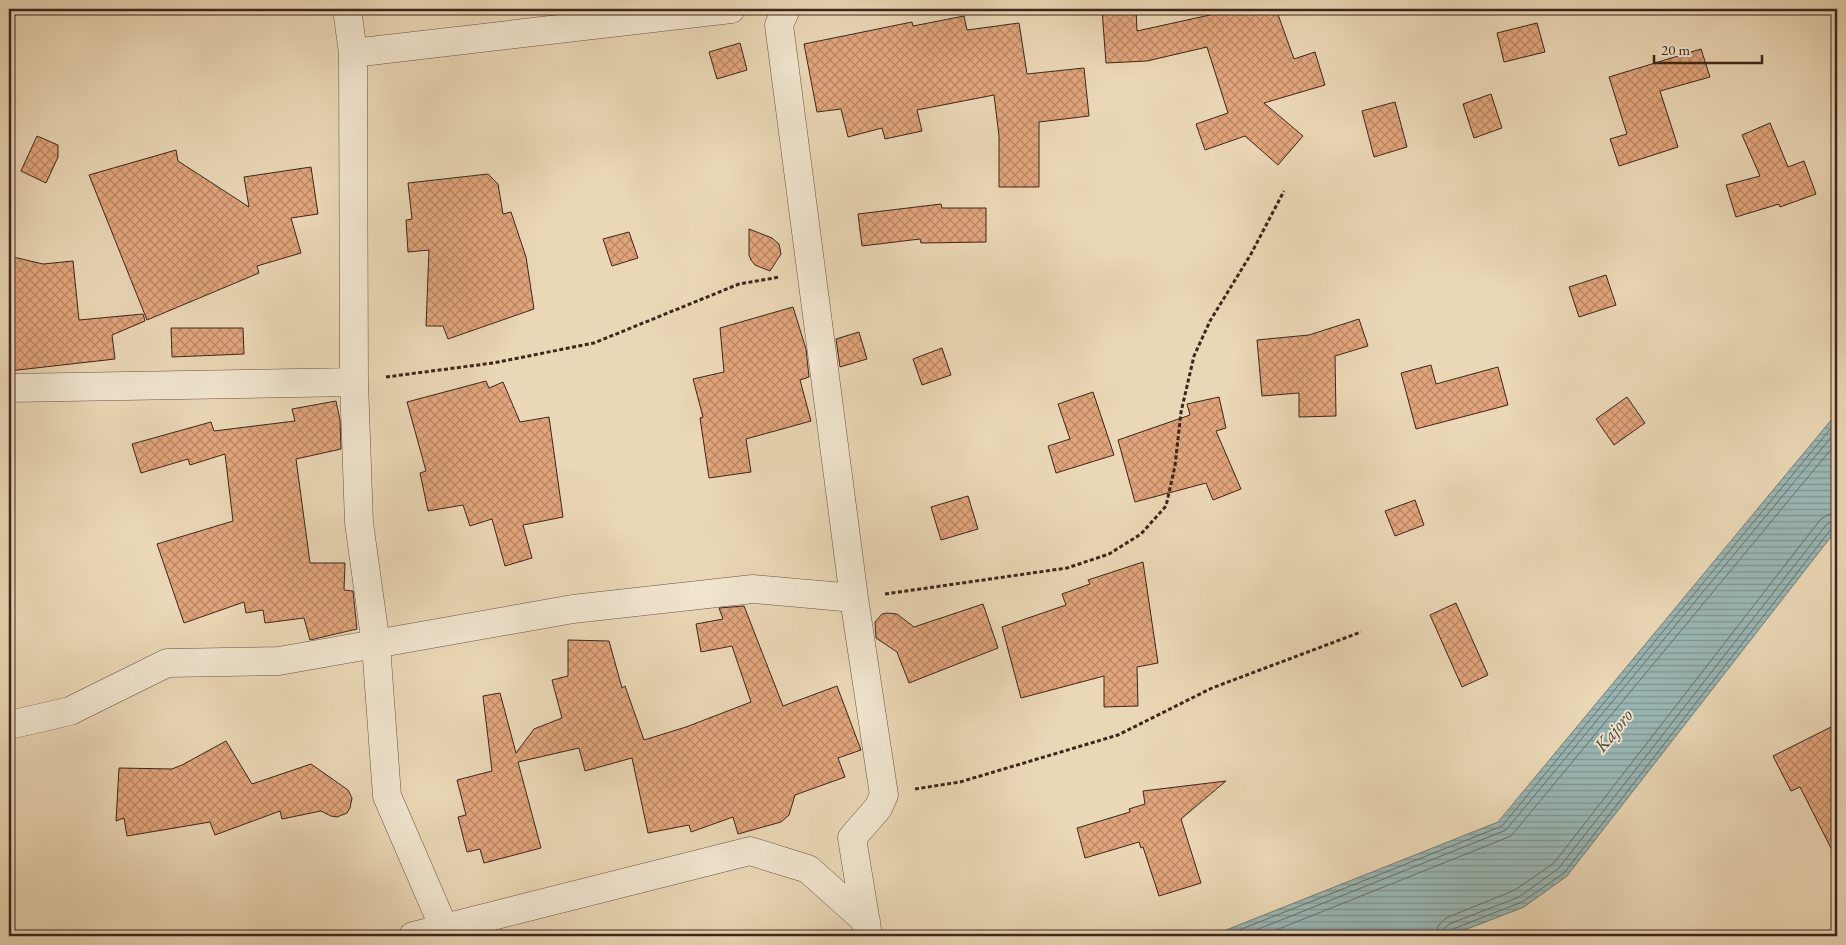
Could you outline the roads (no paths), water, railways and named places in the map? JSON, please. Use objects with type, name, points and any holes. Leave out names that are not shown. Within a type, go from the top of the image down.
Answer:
[{"type":"street","points":[[347,9],[353,53],[354,382],[360,523],[376,645],[387,796],[444,928]]},
{"type":"street","points":[[353,53],[731,9]]},
{"type":"street","points":[[786,9],[779,26],[854,598],[884,795],[878,808],[852,838],[867,929]]},
{"type":"street","points":[[9,388],[354,382]]},
{"type":"street","points":[[9,723],[14,724],[70,711],[168,663],[279,661],[573,609],[753,589],[854,598]]},
{"type":"street","points":[[413,936],[750,851],[808,869],[867,929]]},
{"type":"water","name":"Kajoro","points":[[1837,413],[1837,529],[1567,876],[1524,907],[1449,936],[1211,936],[1498,822]]}]
